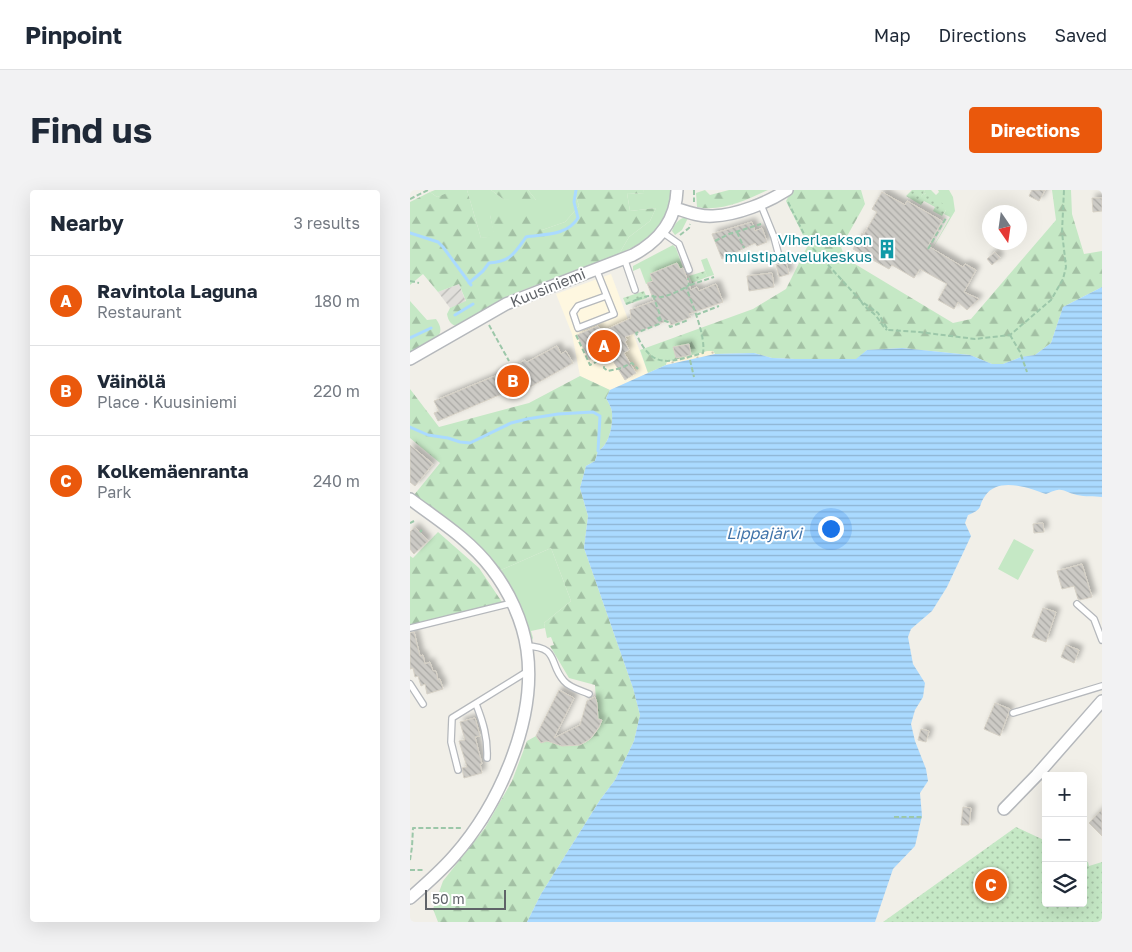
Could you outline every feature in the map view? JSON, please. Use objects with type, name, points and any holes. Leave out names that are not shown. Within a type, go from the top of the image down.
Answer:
[{"type":"street","name":"Kuusiniemi","points":[[410,359],[506,304],[648,247],[662,232],[675,208],[677,190]]},
{"type":"street","points":[[675,208],[692,214],[713,216],[761,205],[787,195]]},
{"type":"street","points":[[410,499],[445,524],[479,554],[490,567],[513,603],[520,621],[526,646],[528,671],[526,704],[522,722],[513,755],[500,784],[488,807],[465,842],[434,877],[411,897]]},
{"type":"street","points":[[1004,809],[1037,775],[1102,701]]},
{"type":"lane","points":[[761,205],[780,260]]},
{"type":"lane","points":[[662,232],[679,244],[689,270]]},
{"type":"lane","points":[[624,258],[635,290]]},
{"type":"lane","points":[[596,269],[614,314],[578,328],[573,313],[578,306],[606,296]]},
{"type":"lane","points":[[410,628],[513,603]]},
{"type":"lane","points":[[1077,604],[1094,619],[1102,640]]},
{"type":"lane","points":[[526,646],[540,646],[552,656],[563,680],[572,687],[589,694]]},
{"type":"lane","points":[[458,770],[451,742],[452,718],[528,671]]},
{"type":"lane","points":[[410,684],[423,704]]},
{"type":"lane","points":[[1013,713],[1102,686]]},
{"type":"lane","points":[[476,704],[485,728],[488,745],[487,758]]},
{"type":"path","points":[[410,199],[428,190]]},
{"type":"path","points":[[787,195],[809,244],[860,299],[878,313],[888,330],[920,332],[975,340],[1010,335],[1051,300],[1063,279],[1066,268],[1062,232],[1064,190]]},
{"type":"path","points":[[928,249],[946,218]]},
{"type":"path","points":[[714,241],[768,222]]},
{"type":"path","points":[[737,232],[744,248]]},
{"type":"path","points":[[653,295],[660,315],[658,319],[659,324],[636,333],[645,350],[658,361],[676,360],[703,353],[704,348],[687,286],[690,283],[687,272],[689,270]]},
{"type":"path","points":[[626,304],[653,295],[662,297],[714,277]]},
{"type":"path","points":[[410,280],[418,282]]},
{"type":"path","points":[[635,290],[638,299]]},
{"type":"path","points":[[696,315],[719,306]]},
{"type":"path","points":[[658,319],[668,322],[670,327],[688,320]]},
{"type":"path","points":[[488,323],[509,361]]},
{"type":"path","points":[[578,328],[575,336],[590,365],[600,360],[604,362],[604,368],[608,371],[632,363],[638,369]]},
{"type":"path","points":[[1010,335],[1020,352],[1027,372]]},
{"type":"path","points":[[690,360],[694,377]]},
{"type":"path","points":[[410,523],[414,521]]},
{"type":"path","points":[[894,817],[923,817]]},
{"type":"path","points":[[410,860],[413,828],[467,828]]},
{"type":"path","points":[[410,870],[433,870]]},
{"type":"shaded area","points":[[611,274],[648,373],[610,390],[580,376],[572,334],[556,294]]},
{"type":"shaded area","points":[[459,284],[466,302],[450,308],[438,292]]},
{"type":"green space","points":[[435,190],[455,191],[437,197],[430,192]]},
{"type":"green space","points":[[455,190],[467,190],[481,238],[494,236],[490,215],[527,214],[542,230],[565,222],[579,206],[574,190],[643,190],[645,194],[627,193],[630,211],[656,208],[650,221],[629,237],[619,254],[515,293],[458,326],[450,322],[447,314],[450,308],[466,301],[459,284],[438,292],[423,274],[410,285],[410,202],[430,192],[437,197]]},
{"type":"green space","points":[[467,190],[491,190],[503,199],[536,200],[528,190],[574,190],[579,206],[565,222],[542,230],[490,215],[495,237],[481,238]]},
{"type":"green space","points":[[491,190],[528,190],[536,200],[531,203],[503,199]]},
{"type":"green space","points":[[643,190],[671,190],[666,214],[656,230],[648,237],[619,254],[629,237],[650,221],[656,208],[630,211],[627,193],[644,194]]},
{"type":"green space","points":[[705,190],[710,195],[729,190],[768,190],[725,206],[716,208],[697,207],[696,193]]},
{"type":"green space","points":[[792,190],[861,190],[865,204],[841,247],[845,258],[953,323],[971,319],[1056,220],[1052,190],[1071,190],[1072,214],[1084,254],[1102,251],[1102,287],[1063,307],[1051,343],[1035,355],[1021,357],[1003,364],[992,364],[970,355],[902,348],[867,350],[857,359],[772,358],[754,353],[715,354],[713,351],[708,351],[667,362],[666,365],[648,373],[640,350],[753,309],[786,289],[808,245],[786,201]]},
{"type":"green space","points":[[912,190],[925,190],[921,197],[926,193],[945,205],[946,210],[942,216],[933,211],[935,207],[924,201],[921,205],[906,196]]},
{"type":"green space","points":[[925,190],[931,190],[936,195],[939,192],[938,190],[949,190],[953,197],[955,211],[931,251],[950,217],[944,214],[946,210],[925,193],[923,198],[921,197]]},
{"type":"green space","points":[[685,217],[688,218],[682,230],[675,235],[672,231],[674,226]]},
{"type":"green space","points":[[673,245],[676,248],[683,268],[650,274],[653,281],[646,284],[640,268],[633,271],[633,266]]},
{"type":"green space","points":[[707,258],[714,275],[707,277],[701,260]]},
{"type":"green space","points":[[705,271],[707,277],[692,283],[689,276]]},
{"type":"green space","points":[[644,291],[647,298],[626,305],[623,298]]},
{"type":"green space","points":[[410,301],[427,320],[436,319],[440,333],[410,352]]},
{"type":"green space","points":[[580,376],[610,390],[606,398],[612,411],[610,435],[598,451],[595,461],[586,466],[580,488],[588,516],[584,548],[633,688],[640,715],[634,741],[615,780],[600,800],[541,894],[527,922],[438,922],[433,909],[443,881],[485,828],[512,781],[527,741],[536,736],[541,743],[545,738],[562,745],[578,745],[585,743],[591,738],[602,721],[597,719],[598,710],[595,685],[569,678],[550,646],[554,645],[551,637],[547,638],[544,623],[571,601],[551,548],[501,570],[472,540],[414,495],[440,463],[410,438],[410,389],[439,427],[529,403]]},
{"type":"green space","points":[[438,532],[479,568],[502,602],[410,625],[410,556],[413,558]]},
{"type":"green space","points":[[1014,539],[1034,550],[1018,580],[998,569]]},
{"type":"green space","points":[[551,548],[571,601],[544,623],[545,628],[531,631],[533,638],[530,640],[515,596],[501,570]]},
{"type":"green space","points":[[1016,827],[1042,839],[1042,907],[1087,907],[1087,862],[1089,866],[1102,862],[1102,922],[883,922]]},
{"type":"sand","points":[[713,351],[715,354],[666,365],[667,362]]},
{"type":"water","name":"Lippajärvi","points":[[1102,287],[1102,497],[1080,496],[1062,490],[1046,494],[1014,485],[998,486],[985,496],[979,509],[968,515],[965,523],[971,536],[947,587],[932,611],[911,629],[908,637],[913,664],[925,683],[923,697],[915,710],[911,724],[915,741],[926,769],[928,781],[920,793],[922,816],[915,846],[893,869],[875,922],[527,922],[541,894],[600,800],[615,780],[634,741],[640,715],[633,688],[584,548],[588,516],[580,488],[586,466],[595,461],[598,451],[610,435],[612,411],[606,398],[610,390],[666,365],[715,354],[754,353],[772,358],[856,359],[867,350],[902,348],[970,355],[992,364],[1003,364],[1021,357],[1035,355],[1051,343],[1063,307]]},
{"type":"building","points":[[1032,190],[1045,190],[1039,201],[1029,196]]},
{"type":"building","name":"Viherlaakson muistipalvelukeskus","points":[[882,192],[905,205],[907,201],[942,221],[928,246],[963,267],[965,264],[976,270],[964,292],[979,299],[967,310],[958,302],[954,309],[938,300],[947,284],[920,269],[914,278],[892,265],[889,269],[853,249],[877,212],[872,209]]},
{"type":"building","points":[[1092,198],[1102,198],[1102,211],[1093,212]]},
{"type":"building","points":[[752,222],[755,231],[762,228],[767,242],[757,246],[755,243],[722,259],[712,234]]},
{"type":"building","points":[[995,252],[1000,258],[992,265],[987,259]]},
{"type":"building","points":[[786,262],[789,274],[779,277],[776,264],[781,265]]},
{"type":"building","points":[[677,263],[680,269],[683,268],[691,290],[697,287],[699,291],[716,284],[723,302],[689,314],[691,317],[671,325],[669,320],[625,337],[629,350],[624,353],[636,373],[625,380],[612,359],[608,361],[603,352],[589,360],[577,335],[598,326],[601,332],[631,318],[630,310],[654,301],[647,283],[653,281],[650,274]]},
{"type":"building","points":[[772,273],[774,287],[749,291],[747,276]]},
{"type":"building","points":[[689,344],[691,355],[676,358],[673,347]]},
{"type":"building","points":[[557,346],[561,354],[566,351],[573,363],[521,392],[518,387],[438,421],[434,413],[439,411],[434,401],[517,367],[516,365],[525,360],[527,362]]},
{"type":"building","points":[[410,445],[433,464],[415,486],[410,482]]},
{"type":"building","points":[[1043,523],[1044,532],[1034,533],[1033,524]]},
{"type":"building","points":[[415,527],[428,541],[414,554],[410,549],[410,532]]},
{"type":"building","points":[[1082,564],[1092,597],[1080,600],[1074,586],[1062,589],[1057,571]]},
{"type":"building","points":[[1043,608],[1056,612],[1046,642],[1032,637]]},
{"type":"building","points":[[414,632],[420,656],[423,655],[425,664],[430,662],[433,671],[436,671],[438,680],[440,679],[443,689],[427,694],[425,684],[421,686],[418,676],[415,677],[413,668],[410,669],[410,633]]},
{"type":"building","points":[[1066,645],[1079,650],[1074,663],[1061,657]]},
{"type":"building","points":[[559,690],[574,698],[554,738],[580,725],[587,701],[595,697],[598,719],[602,720],[590,739],[580,745],[562,746],[547,741],[541,743],[536,736]]},
{"type":"building","points":[[995,703],[1010,709],[1000,736],[984,729]]},
{"type":"building","points":[[475,718],[480,736],[475,737],[482,764],[480,764],[482,773],[464,778],[462,768],[467,767],[459,741],[465,740],[460,722]]},
{"type":"building","points":[[921,729],[929,731],[926,742],[918,740]]},
{"type":"building","points":[[963,807],[971,808],[969,825],[961,825]]},
{"type":"building","points":[[1102,809],[1102,836],[1089,823]]},
{"type":"waterway","points":[[469,283],[489,263],[511,256],[526,237],[555,233],[573,224],[578,218],[574,202],[576,190]]},
{"type":"waterway","points":[[410,233],[438,242],[471,285]]},
{"type":"waterway","points":[[455,315],[473,304]]},
{"type":"waterway","points":[[410,338],[431,328]]},
{"type":"waterway","points":[[410,427],[428,435],[470,443],[511,423],[558,414],[593,412],[600,416],[598,451]]},
{"type":"place","name":"Viherlaakson muistipalvelukeskus","points":[[887,249]]},
{"type":"place","name":"Ravintola Laguna","points":[[604,346]]},
{"type":"place","name":"Väinölä","points":[[513,381]]},
{"type":"place","name":"Kolkemäenranta","points":[[991,885]]}]
